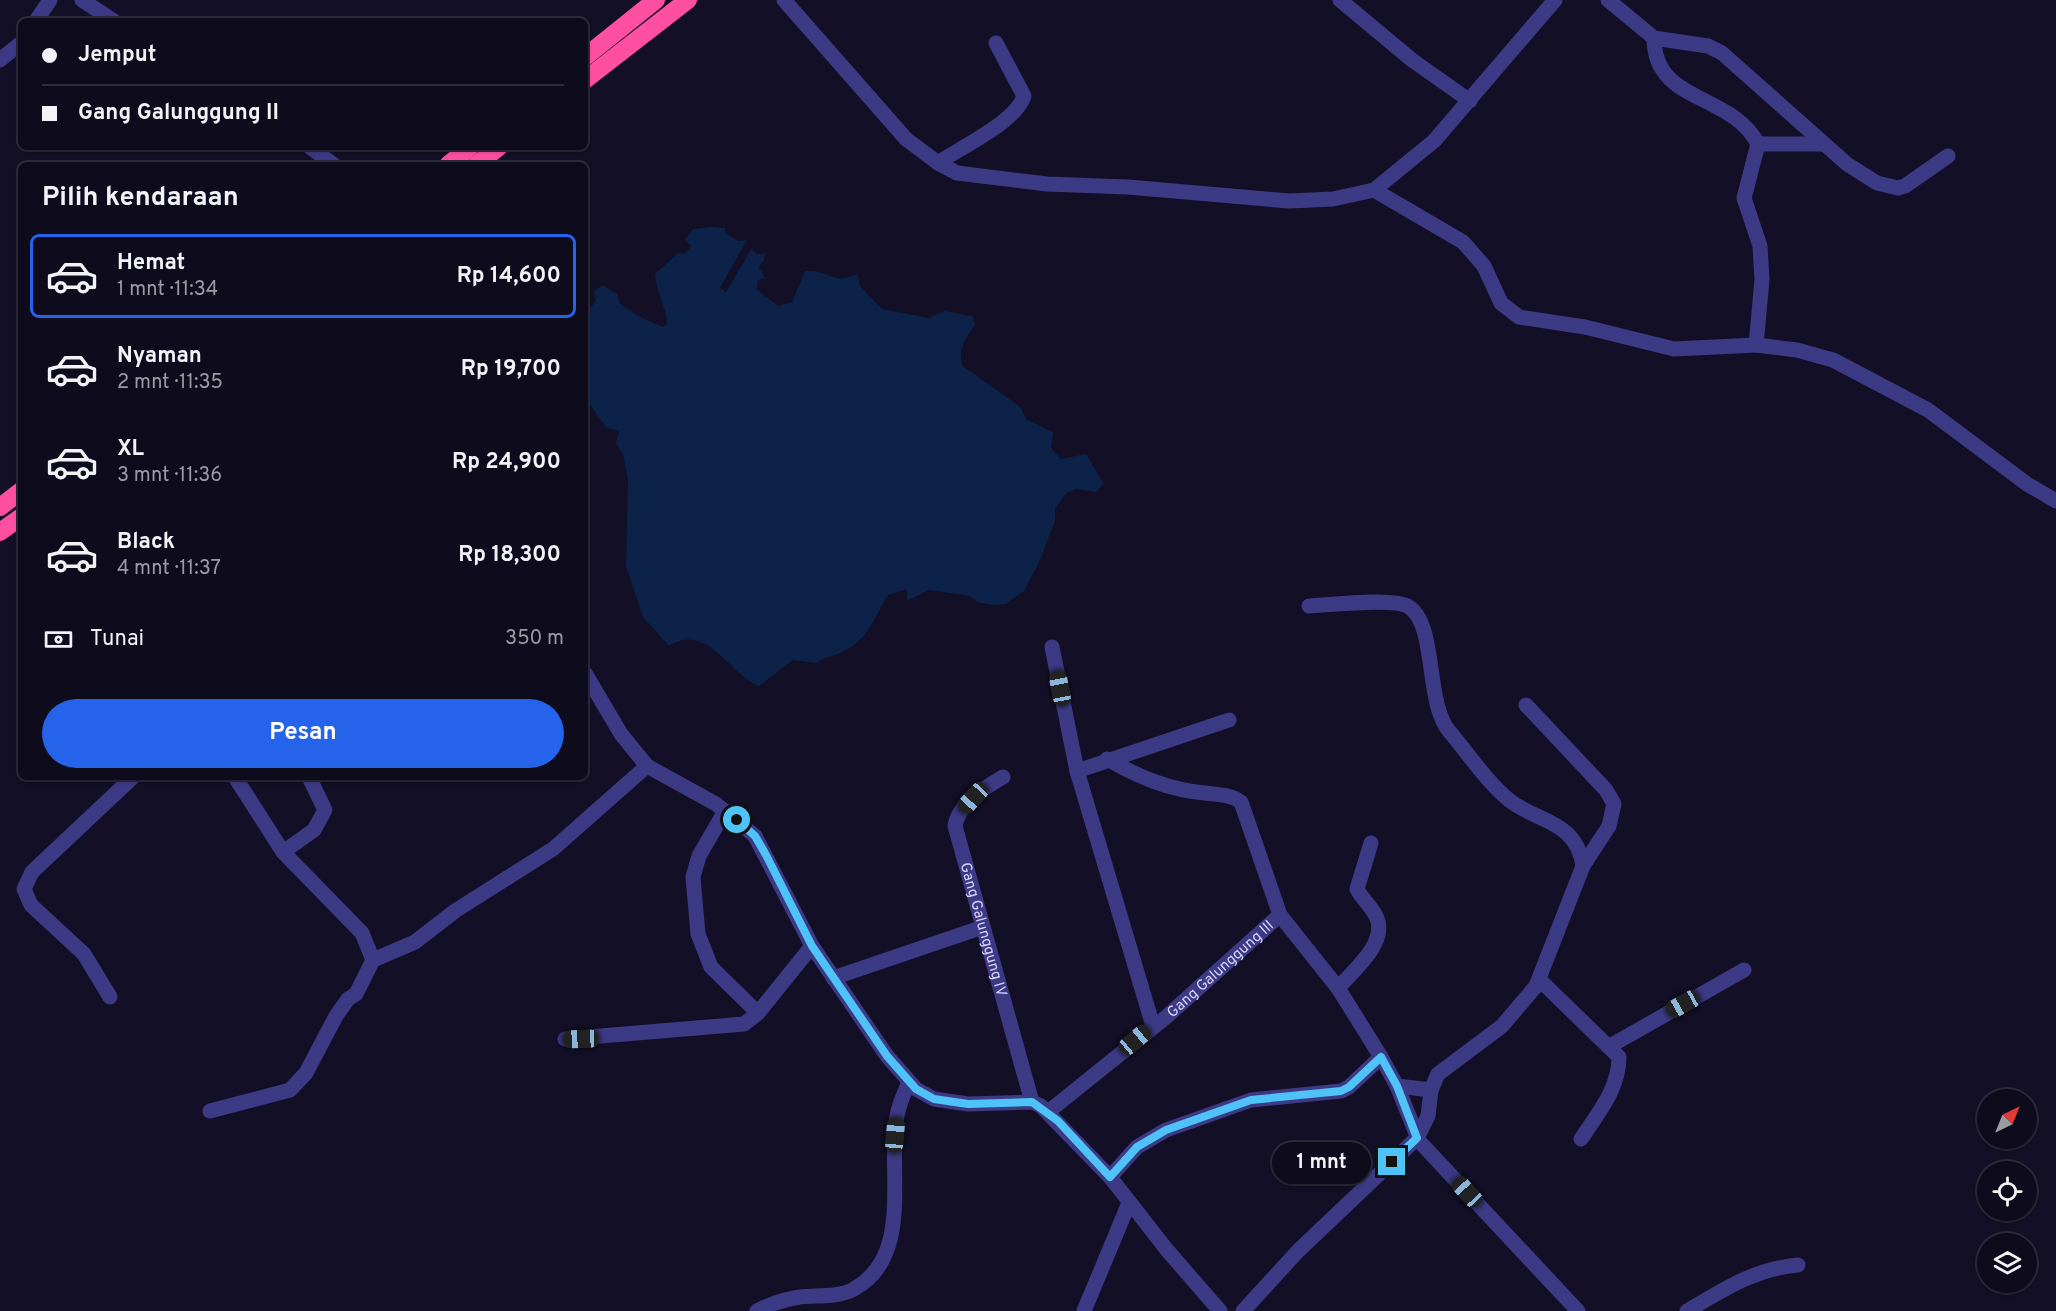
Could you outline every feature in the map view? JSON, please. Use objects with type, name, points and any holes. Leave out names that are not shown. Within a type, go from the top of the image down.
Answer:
[{"type":"highway","points":[[588,77],[646,21],[656,0]]},
{"type":"highway","points":[[588,55],[646,21],[688,0]]},
{"type":"highway","points":[[452,162],[466,150]]},
{"type":"highway","points":[[480,162],[495,150]]},
{"type":"highway","points":[[0,507],[18,493]]},
{"type":"highway","points":[[0,532],[18,519]]},
{"type":"street","points":[[38,18],[50,0]]},
{"type":"street","points":[[82,0],[109,18]]},
{"type":"street","points":[[784,0],[906,139],[938,163],[957,173],[1047,184],[1128,187],[1289,201],[1333,199],[1374,190],[1434,141],[1555,0]]},
{"type":"street","points":[[1340,0],[1412,60],[1470,100]]},
{"type":"street","points":[[1608,0],[1654,38],[1719,50],[1847,164],[1887,187],[1905,186],[1948,156]]},
{"type":"street","points":[[1654,38],[1654,57],[1667,78],[1681,89],[1734,115],[1747,126],[1758,144],[1744,198],[1745,208],[1760,246],[1762,280],[1756,345]]},
{"type":"street","points":[[938,163],[1003,122],[1021,106],[1024,96],[1017,78],[996,44]]},
{"type":"street","points":[[0,60],[18,45]]},
{"type":"street","points":[[1758,144],[1824,144]]},
{"type":"street","points":[[314,150],[330,162]]},
{"type":"street","points":[[1374,190],[1463,242],[1484,266],[1501,303],[1519,317],[1577,326],[1674,349],[1756,345],[1814,354],[1852,369],[1928,410],[2027,484],[2056,501]]},
{"type":"street","points":[[1309,606],[1400,603],[1413,610],[1422,626],[1437,702],[1445,727],[1509,799],[1557,825],[1575,842],[1581,852],[1583,866]]},
{"type":"street","points":[[1052,647],[1077,771],[1153,1026]]},
{"type":"street","points":[[588,678],[621,734],[647,766],[725,811],[755,836],[812,946],[887,1056],[909,1082],[916,1089],[934,1099],[968,1104],[1032,1102],[1048,1112],[1110,1177],[1129,1203],[1220,1311]]},
{"type":"street","points":[[1243,1311],[1298,1251],[1417,1138],[1428,1116],[1431,1090],[1438,1074],[1502,1026],[1536,986],[1583,866],[1609,826],[1614,804],[1606,790],[1526,705]]},
{"type":"street","points":[[1077,771],[1107,759],[1230,720]]},
{"type":"street","points":[[1107,759],[1157,783],[1185,791],[1236,798],[1243,807],[1280,915],[1338,988],[1381,1057],[1397,1086],[1417,1138],[1578,1311]]},
{"type":"street","points":[[210,1111],[290,1090],[306,1073],[336,1016],[351,995],[356,994],[374,960],[414,942],[455,912],[553,849],[647,766]]},
{"type":"street","name":"Gang Galunggung IV","points":[[1003,777],[985,787],[957,817],[958,841],[1032,1102]]},
{"type":"street","points":[[110,997],[84,954],[31,905],[24,889],[32,872],[130,780]]},
{"type":"street","points":[[237,780],[283,852],[362,933],[374,960]]},
{"type":"street","points":[[283,852],[314,830],[325,810],[310,780]]},
{"type":"street","points":[[725,811],[699,856],[693,877],[698,934],[711,967],[759,1013]]},
{"type":"street","points":[[1338,988],[1375,943],[1380,932],[1376,915],[1357,889],[1371,843]]},
{"type":"street","name":"Gang Galunggung III","points":[[1048,1112],[1153,1026],[1280,915]]},
{"type":"street","points":[[833,978],[983,927]]},
{"type":"street","points":[[565,1039],[744,1024],[759,1013],[812,946]]},
{"type":"street","points":[[1610,1046],[1744,970]]},
{"type":"street","points":[[1536,986],[1544,984],[1550,987],[1619,1057],[1619,1070],[1611,1095],[1581,1138]]},
{"type":"street","points":[[1110,1177],[1137,1147],[1153,1135],[1251,1100],[1341,1091],[1349,1087],[1381,1057]]},
{"type":"street","points":[[757,1311],[797,1298],[833,1295],[853,1290],[875,1273],[885,1256],[890,1235],[896,1189],[897,1117],[909,1082]]},
{"type":"street","points":[[1397,1086],[1431,1090]]},
{"type":"street","points":[[1084,1311],[1129,1203]]},
{"type":"street","points":[[1688,1311],[1755,1273],[1773,1267],[1798,1265]]},
{"type":"water","points":[[725,228],[725,233],[738,241],[747,240],[720,288],[726,292],[752,248],[756,254],[765,254],[759,267],[765,278],[758,280],[757,290],[778,306],[792,302],[805,271],[812,271],[835,278],[857,274],[860,286],[882,309],[929,318],[944,311],[972,316],[975,325],[962,349],[963,366],[1020,407],[1027,420],[1053,432],[1051,448],[1061,459],[1086,454],[1104,484],[1096,492],[1076,489],[1066,493],[1055,509],[1055,521],[1039,562],[1024,591],[1006,604],[994,605],[977,602],[970,596],[929,590],[907,601],[907,589],[888,595],[871,626],[854,645],[816,663],[793,660],[759,686],[748,680],[707,645],[695,640],[683,640],[669,646],[643,617],[626,566],[628,480],[623,454],[616,443],[619,431],[606,427],[588,402],[588,310],[596,301],[594,291],[603,285],[617,294],[620,304],[640,317],[663,327],[667,323],[655,274],[678,253],[685,254],[691,246],[685,239],[693,229]]},
{"type":"route","points":[[737,820],[755,836],[812,946],[887,1056],[916,1089],[934,1099],[968,1104],[1032,1102],[1058,1121],[1110,1177],[1137,1147],[1153,1135],[1251,1100],[1271,1096],[1314,1095],[1341,1091],[1359,1079],[1381,1057],[1397,1086],[1417,1138],[1392,1162]]}]
